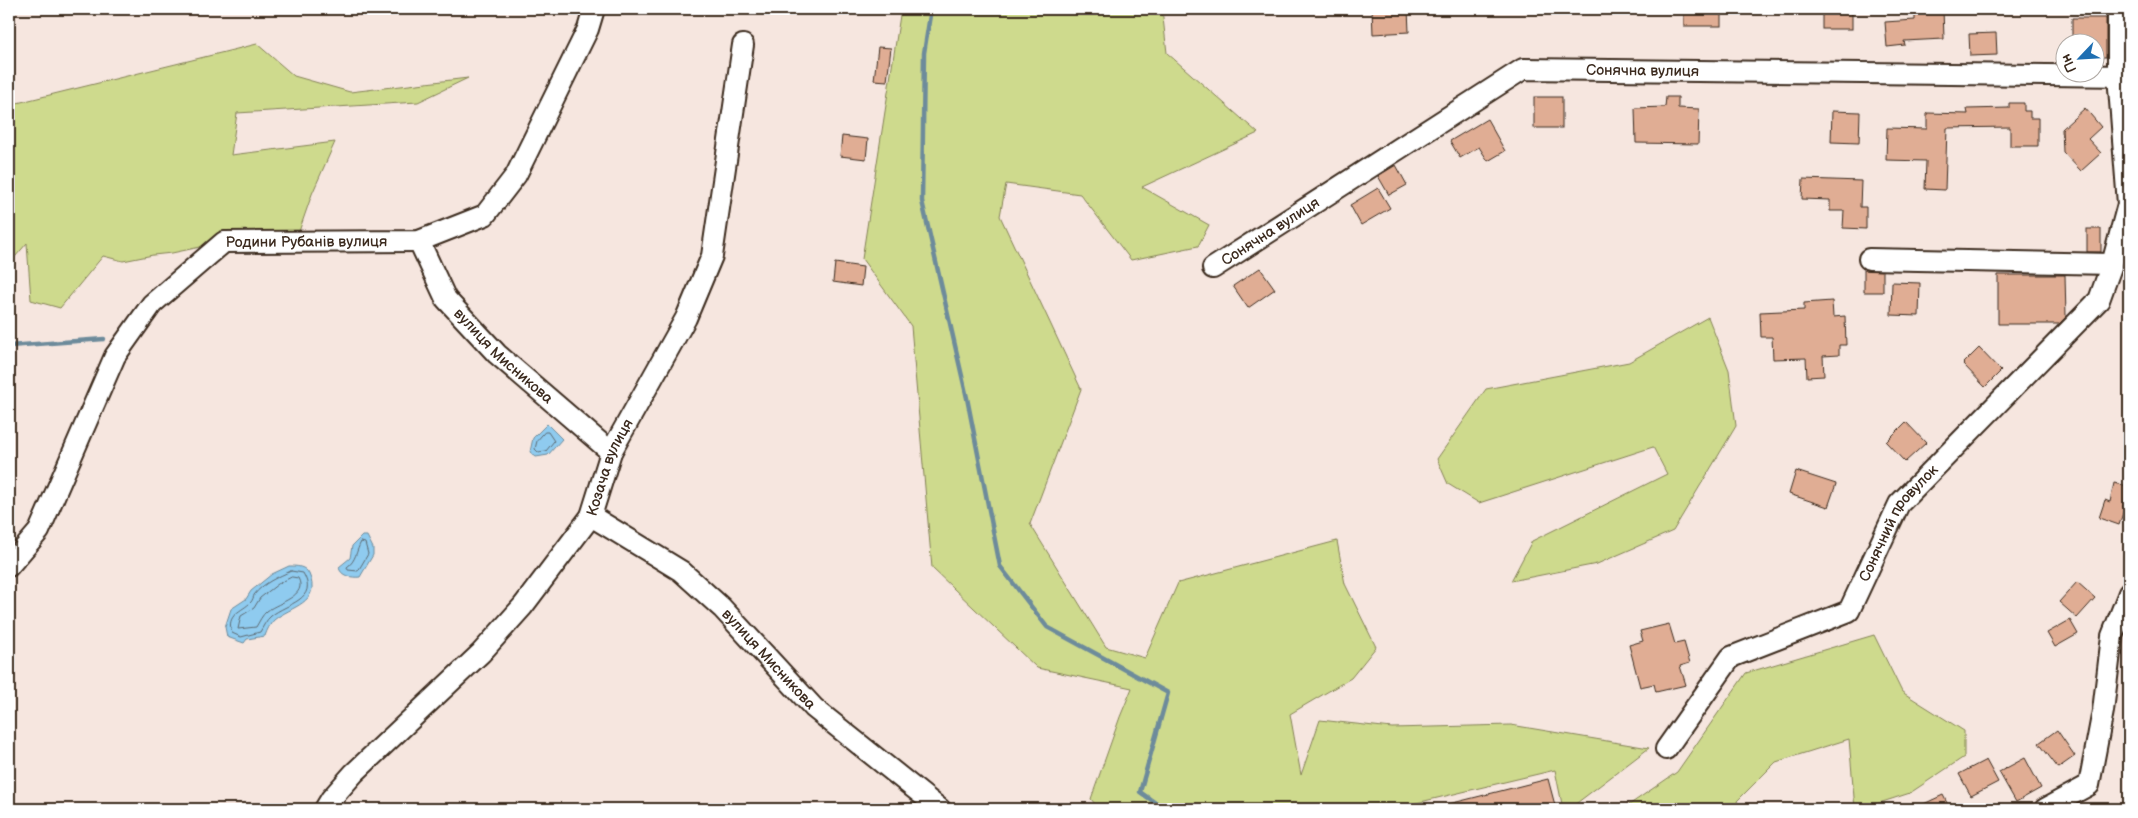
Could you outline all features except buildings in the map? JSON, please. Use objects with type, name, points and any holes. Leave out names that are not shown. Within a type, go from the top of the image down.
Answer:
[{"type":"street","name":"Родини Рубанів вулиця","points":[[9,566],[39,531],[115,356],[152,304],[224,242],[419,241],[485,215],[516,176],[588,30],[594,9]]},
{"type":"street","name":"Сонячний провулок","points":[[1666,749],[1731,657],[1849,611],[1899,504],[2099,300],[2112,264],[2129,204],[2124,76],[2118,9]]},
{"type":"street","name":"Козача вулиця","points":[[325,809],[354,772],[481,653],[523,606],[591,516],[611,452],[686,318],[712,256],[744,45]]},
{"type":"street","name":"Сонячна вулиця","points":[[1213,268],[1523,70],[2124,76]]},
{"type":"street","name":"вулиця Мисникова","points":[[419,241],[446,299],[497,354],[611,452]]},
{"type":"street","points":[[1869,260],[2112,264]]},
{"type":"street","name":"вулиця Мисникова","points":[[591,516],[681,571],[722,608],[814,708],[940,809]]},
{"type":"street","points":[[2045,809],[2089,785],[2103,711],[2112,636],[2129,593]]},
{"type":"green space","points":[[901,9],[1162,9],[1167,53],[1258,133],[1142,187],[1209,225],[1198,246],[1131,260],[1080,194],[1006,184],[1000,216],[1081,389],[1030,524],[1106,647],[1145,658],[1178,583],[1337,541],[1345,584],[1376,647],[1351,678],[1290,714],[1301,775],[1320,720],[1392,728],[1511,725],[1649,748],[1569,809],[1563,809],[1555,770],[1391,809],[1099,809],[1091,799],[1132,688],[1037,668],[932,568],[911,326],[862,259]]},
{"type":"green space","points":[[257,44],[294,76],[350,92],[468,78],[418,102],[237,113],[231,155],[335,142],[312,194],[295,243],[224,242],[123,261],[103,256],[60,308],[31,300],[27,243],[9,264],[9,105]]},
{"type":"green space","points":[[1708,317],[1729,370],[1736,426],[1673,531],[1597,564],[1511,581],[1532,541],[1667,474],[1653,447],[1479,503],[1448,484],[1437,459],[1486,389],[1629,362]]},
{"type":"green space","points":[[1874,635],[1902,692],[1964,731],[1964,757],[1910,793],[1861,809],[1855,809],[1849,739],[1776,762],[1737,801],[1740,809],[1623,809],[1677,772],[1746,673]]},
{"type":"water","points":[[547,424],[562,439],[548,455],[536,457],[530,452],[533,438]]},
{"type":"water","points":[[362,536],[367,536],[373,548],[373,555],[360,577],[347,576],[339,567],[350,558],[352,546]]},
{"type":"water","points":[[289,566],[303,568],[309,574],[312,584],[308,598],[274,620],[265,636],[247,639],[244,643],[227,637],[225,627],[231,609],[246,599],[251,591],[272,574]]},
{"type":"waterway","points":[[931,9],[924,53],[922,201],[967,398],[1000,566],[1047,627],[1168,693],[1140,792],[1164,809]]},
{"type":"waterway","points":[[9,346],[104,339]]}]
